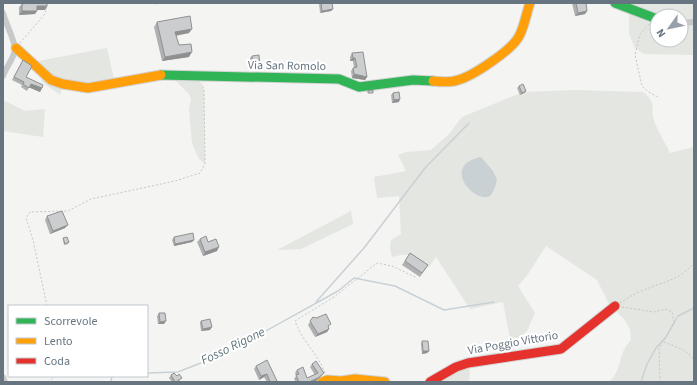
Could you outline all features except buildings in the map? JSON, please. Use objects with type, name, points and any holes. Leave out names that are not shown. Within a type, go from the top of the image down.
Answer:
[{"type":"street","name":"Via San Romolo","points":[[16,48],[51,80],[63,84],[88,88],[155,75],[339,79],[359,87],[413,80],[449,82],[459,80],[494,60],[512,46],[519,37],[530,3]]},
{"type":"street","points":[[615,3],[649,15]]},
{"type":"street","points":[[3,13],[16,48],[13,57],[6,66],[3,76]]},
{"type":"street","name":"Via Poggio Vittorio","points":[[430,382],[456,367],[468,363],[561,349],[569,345],[600,315],[615,306]]},
{"type":"street","points":[[3,378],[5,382]]},
{"type":"street","points":[[324,381],[341,382],[355,379],[385,382]]},
{"type":"path","points":[[16,48],[45,14],[48,3]]},
{"type":"path","points":[[69,3],[111,3]]},
{"type":"path","points":[[155,3],[158,6]]},
{"type":"path","points":[[649,25],[640,34],[635,55],[642,86],[646,91],[658,97]]},
{"type":"path","points":[[47,305],[34,240],[26,218],[30,212],[68,211],[91,200],[174,181],[200,173],[205,164],[204,90],[198,77]]},
{"type":"path","points":[[324,381],[322,366],[299,332],[295,321],[339,293],[377,263],[392,266],[418,278]]},
{"type":"path","points":[[615,306],[638,292],[672,281],[685,272],[694,263]]},
{"type":"path","points":[[615,306],[654,312],[665,309],[672,312],[674,323],[659,348],[658,355],[660,382]]},
{"type":"path","points":[[663,341],[686,350],[690,353],[694,360]]},
{"type":"shaded area","points":[[615,3],[694,3],[694,55],[644,54],[634,47],[629,33],[629,8]]},
{"type":"shaded area","points":[[107,48],[115,84],[63,84],[60,95],[42,82],[40,69],[33,62]]},
{"type":"shaded area","points":[[171,76],[198,77],[204,90],[205,164],[199,159],[192,143],[189,109],[191,99],[189,94]]},
{"type":"shaded area","points":[[576,90],[643,92],[651,101],[654,121],[670,153],[694,147],[694,382],[609,382],[617,372],[623,351],[631,340],[630,329],[624,319],[609,304],[597,280],[546,246],[528,274],[518,286],[535,313],[527,331],[511,344],[503,302],[470,309],[436,257],[429,267],[416,257],[404,255],[392,257],[390,249],[391,240],[401,234],[399,196],[377,198],[374,177],[406,171],[398,155],[406,152],[431,150],[449,134],[462,117],[523,92]]},
{"type":"shaded area","points":[[3,100],[25,111],[45,109],[43,137],[3,131]]},
{"type":"shaded area","points":[[481,157],[493,171],[497,180],[491,195],[485,197],[471,191],[465,184],[462,176],[463,168],[469,162]]},
{"type":"shaded area","points":[[351,211],[353,224],[301,249],[277,250]]},
{"type":"shaded area","points":[[468,363],[470,374],[469,382],[430,382]]},
{"type":"waterway","points":[[316,302],[364,248],[425,168],[469,123]]},
{"type":"waterway","points":[[148,373],[178,372],[226,353],[338,291],[354,278],[395,286],[444,310],[494,302]]},
{"type":"waterway","points":[[641,382],[647,364],[656,348],[666,337],[678,316],[694,308]]},
{"type":"waterway","name":"Fosso Rigone","points":[[111,382],[112,377]]},
{"type":"traffic: fast","points":[[615,3],[649,16]]},
{"type":"traffic: fast","points":[[161,75],[339,79],[359,87],[413,80],[433,81]]},
{"type":"traffic: slow","points":[[433,81],[452,82],[465,78],[499,56],[518,38],[530,3]]},
{"type":"traffic: slow","points":[[16,48],[51,80],[63,84],[88,88],[161,75]]},
{"type":"traffic: slow","points":[[322,382],[327,380],[341,381],[355,379],[385,382]]},
{"type":"traffic: jam","points":[[430,382],[456,367],[468,363],[561,349],[615,306]]}]
